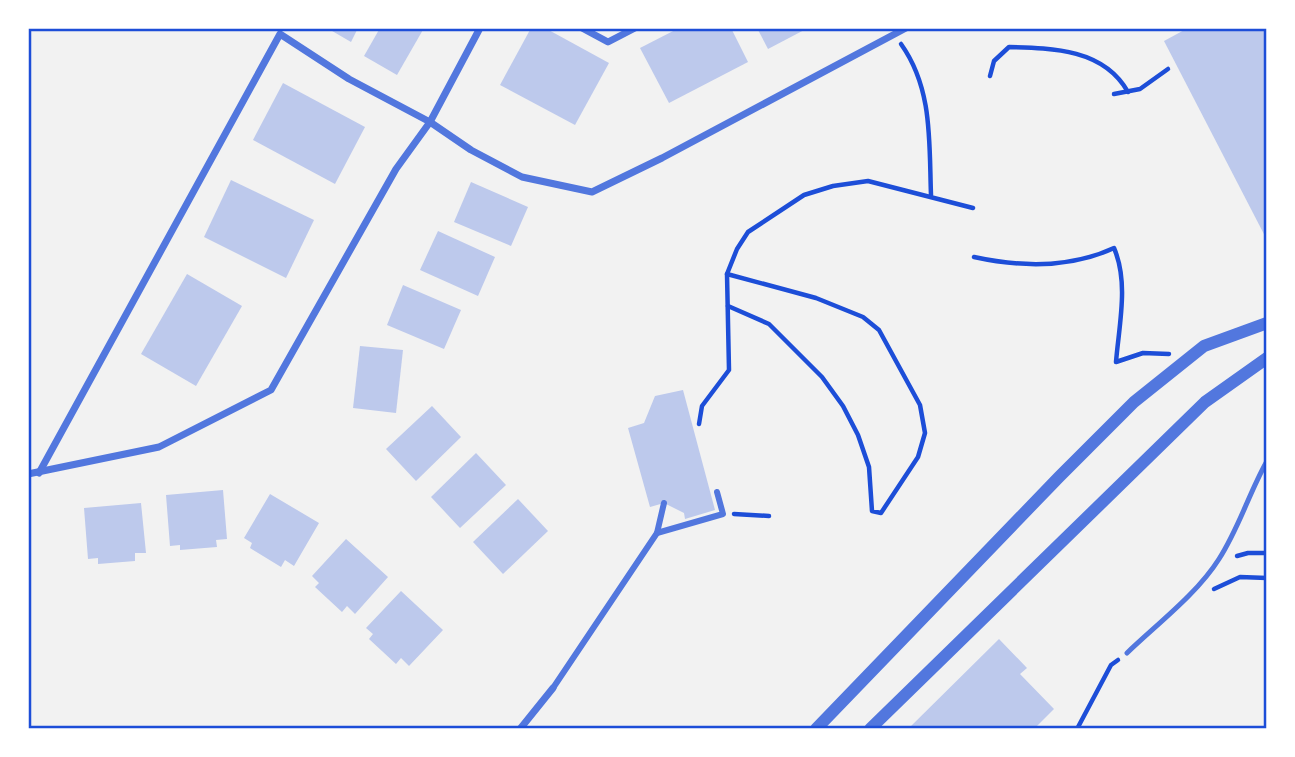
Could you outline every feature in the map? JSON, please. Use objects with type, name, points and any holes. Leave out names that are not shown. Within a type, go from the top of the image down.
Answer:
[{"type":"street","points":[[28,474],[159,447],[271,390],[396,169],[430,122],[480,28]]},
{"type":"street","points":[[582,28],[608,42],[635,28]]},
{"type":"street","points":[[39,473],[281,31],[349,79],[430,122],[471,150],[522,177],[592,192],[662,158],[906,28]]},
{"type":"street","points":[[816,729],[1133,402],[1204,345],[1267,323]]},
{"type":"street","points":[[870,729],[1205,402],[1267,358]]},
{"type":"street","points":[[657,533],[723,514],[717,492]]},
{"type":"street","points":[[520,729],[553,688],[657,533],[664,503]]},
{"type":"lane","points":[[1127,653],[1218,561],[1239,524],[1256,480],[1267,461]]},
{"type":"path","points":[[894,34],[914,62],[923,86],[929,133],[931,195]]},
{"type":"path","points":[[990,76],[994,61],[1009,47],[1045,48],[1076,52],[1100,63],[1121,79],[1128,92]]},
{"type":"path","points":[[1114,94],[1140,89],[1168,69]]},
{"type":"path","points":[[699,424],[702,406],[729,370],[727,274],[737,249],[748,232],[804,195],[833,186],[868,181],[931,195],[973,208]]},
{"type":"path","points":[[974,257],[1006,264],[1073,262],[1095,257],[1114,248],[1119,260],[1122,286],[1116,362],[1143,354],[1194,354]]},
{"type":"path","points":[[727,274],[816,298],[863,317],[879,330],[920,405],[925,433],[918,457],[881,513],[872,511],[869,467],[858,435],[843,406],[822,377],[769,324],[728,306]]},
{"type":"path","points":[[723,514],[769,516]]},
{"type":"path","points":[[1218,561],[1248,553],[1267,553]]},
{"type":"building","points":[[327,28],[358,28],[351,42]]},
{"type":"building","points":[[380,28],[424,28],[397,75],[364,56]]},
{"type":"building","points":[[531,28],[545,28],[609,63],[575,125],[500,85]]},
{"type":"building","points":[[679,28],[731,28],[748,62],[669,103],[640,48]]},
{"type":"building","points":[[757,28],[808,28],[768,49]]},
{"type":"building","points":[[1188,28],[1267,28],[1267,240],[1164,41]]},
{"type":"building","points":[[283,83],[365,127],[335,184],[253,140]]},
{"type":"building","points":[[231,180],[314,220],[286,278],[204,237]]},
{"type":"building","points":[[471,182],[528,207],[511,246],[454,222]]},
{"type":"building","points":[[438,231],[495,257],[478,296],[420,270]]},
{"type":"building","points":[[187,274],[242,306],[196,386],[141,354]]},
{"type":"building","points":[[403,285],[461,310],[444,349],[387,325]]},
{"type":"building","points":[[360,346],[403,350],[396,413],[353,408]]},
{"type":"building","points":[[683,390],[715,510],[685,519],[684,513],[664,503],[650,507],[628,428],[644,423],[655,396]]},
{"type":"building","points":[[432,406],[461,437],[416,481],[386,449]]},
{"type":"building","points":[[476,453],[506,485],[460,528],[431,497]]},
{"type":"building","points":[[223,490],[227,539],[216,540],[217,547],[180,550],[180,545],[170,546],[166,495]]},
{"type":"building","points":[[270,494],[319,523],[294,566],[285,560],[281,567],[250,548],[252,543],[244,538]]},
{"type":"building","points":[[518,499],[548,531],[503,574],[473,542]]},
{"type":"building","points":[[141,503],[146,553],[135,553],[135,561],[98,564],[98,558],[88,559],[84,508]]},
{"type":"building","points":[[346,539],[388,577],[355,614],[347,606],[342,612],[315,587],[319,583],[312,576]]},
{"type":"building","points":[[401,591],[443,630],[409,666],[401,658],[396,664],[369,639],[373,634],[366,628]]},
{"type":"building","points":[[999,639],[1027,668],[1020,674],[1054,709],[1034,729],[908,729]]}]
